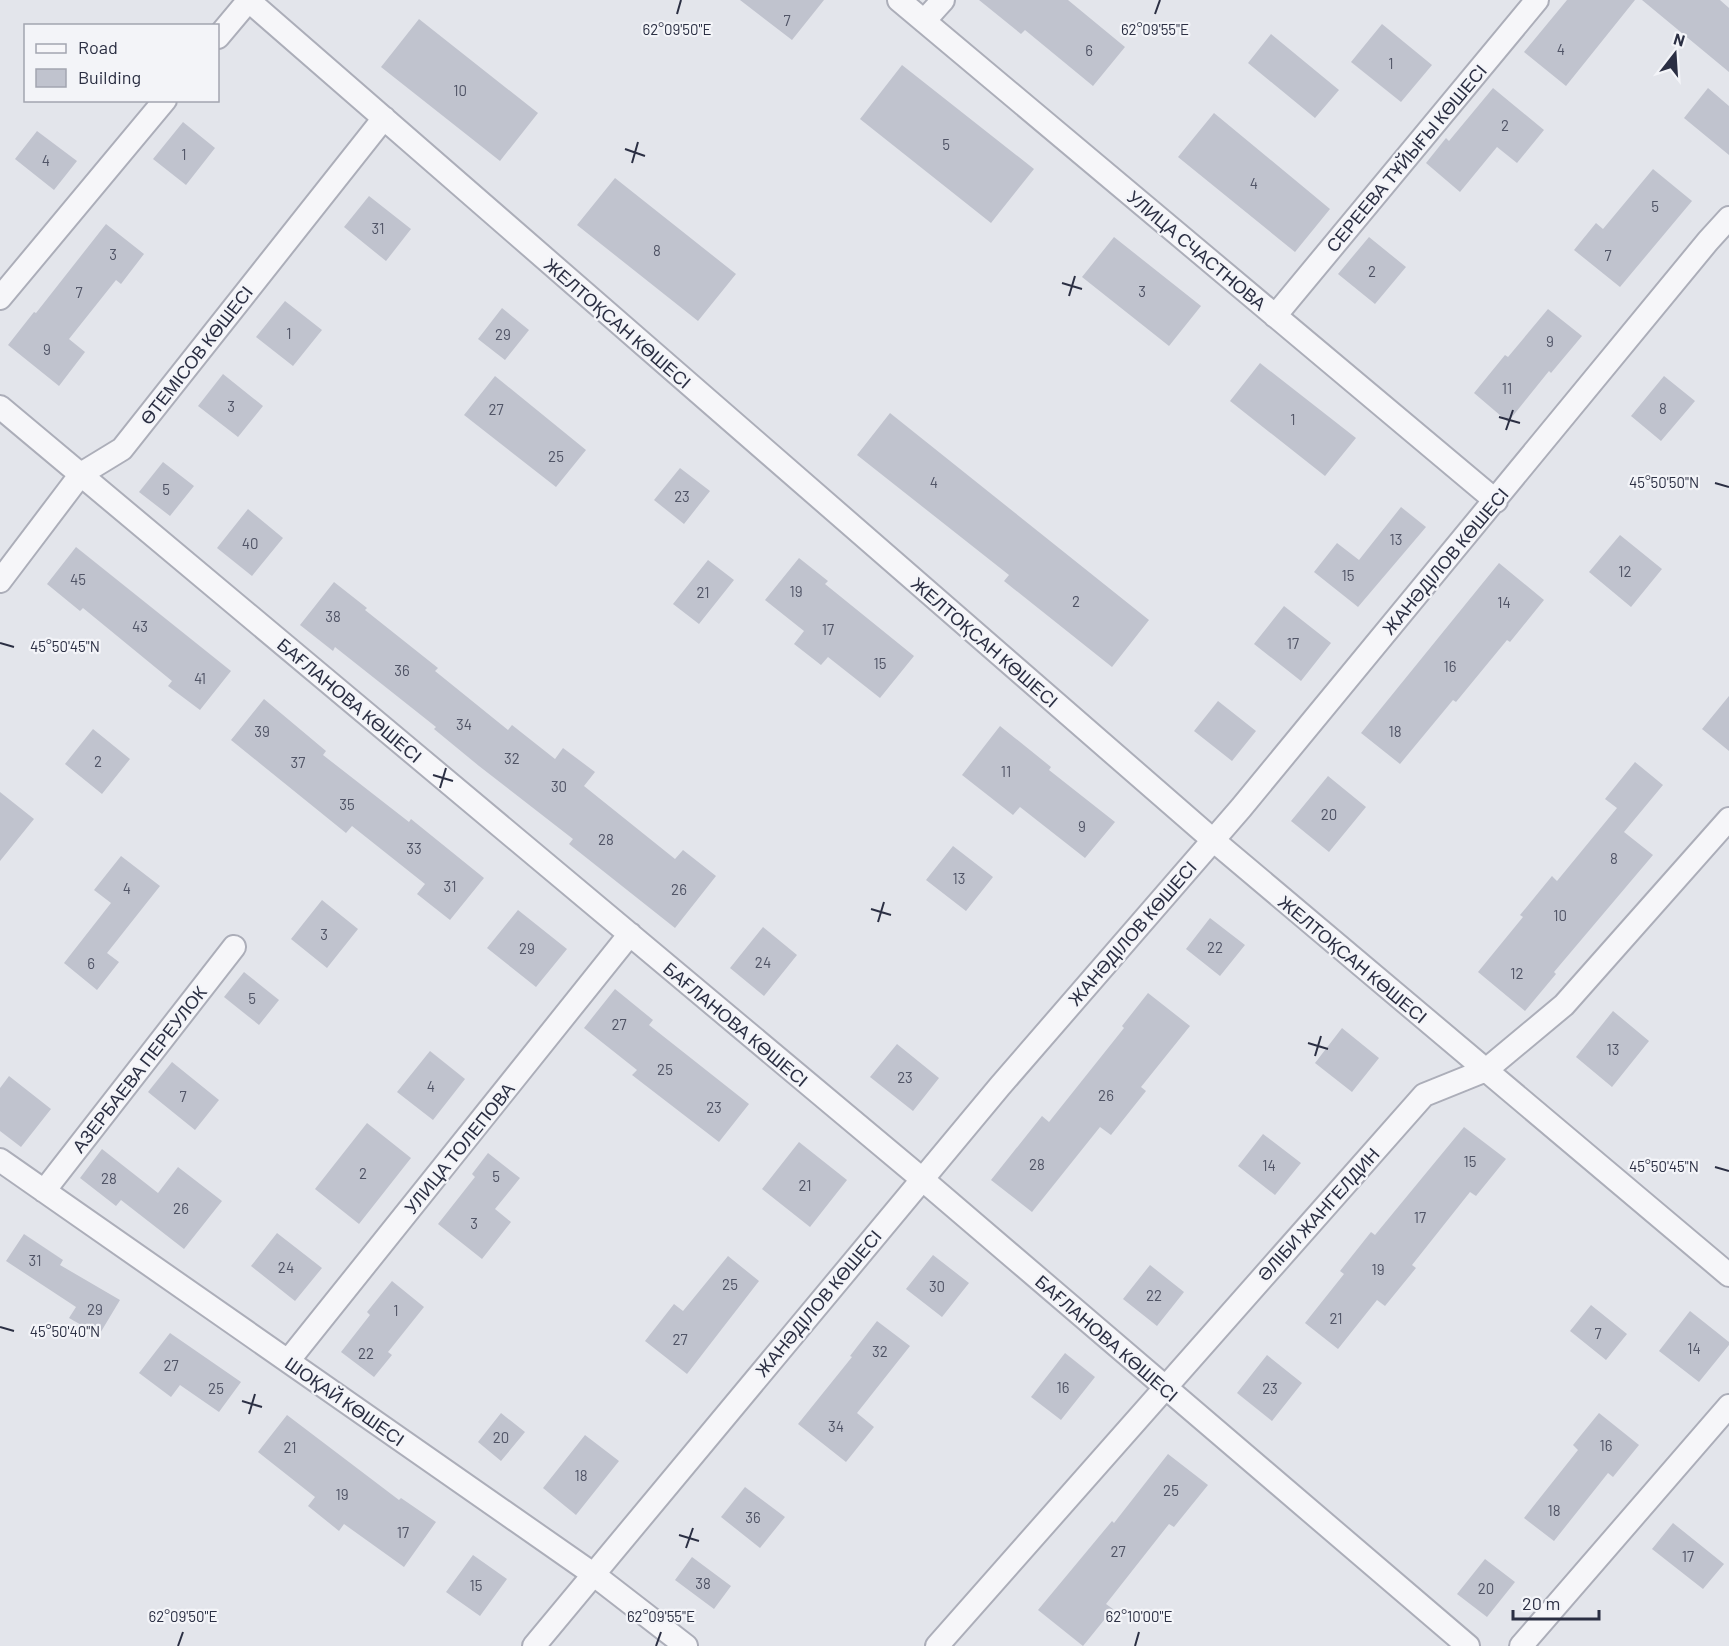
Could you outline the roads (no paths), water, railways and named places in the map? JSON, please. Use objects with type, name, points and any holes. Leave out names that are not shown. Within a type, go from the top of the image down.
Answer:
[{"type":"street","points":[[219,36],[248,0]]},
{"type":"street","name":"ЖЕЛТОҚСАН КӨШЕСІ","points":[[248,0],[1213,840],[1729,1275]]},
{"type":"street","name":"УЛИЦА СЧАСТНОВА","points":[[899,0],[1496,501]]},
{"type":"street","points":[[924,21],[943,0]]},
{"type":"street","name":"СЕРЕЕВА ТҰЙЫҒЫ КӨШЕСІ","points":[[1275,316],[1537,0]]},
{"type":"street","points":[[0,298],[163,102]]},
{"type":"street","name":"ӨТЕМІСОВ КӨШЕСІ","points":[[0,581],[81,474],[122,449],[384,118]]},
{"type":"street","name":"ЖАНӘДІЛОВ КӨШЕСІ","points":[[534,1646],[999,1086],[1213,840],[1729,218]]},
{"type":"street","name":"БАҒЛАНОВА КӨШЕСІ","points":[[0,406],[922,1179],[1468,1646]]},
{"type":"street","name":"ӘЛІБИ ЖАНГЕЛДИН","points":[[937,1646],[1424,1095],[1486,1070],[1564,1005],[1729,819]]},
{"type":"street","name":"УЛИЦА ТОЛЕПОВА","points":[[288,1361],[630,934]]},
{"type":"street","name":"АЗЕРБАЕВА ПЕРЕУЛОК","points":[[44,1191],[234,948]]},
{"type":"street","name":"ШОҚАЙ КӨШЕСІ","points":[[0,1160],[593,1574],[686,1646]]},
{"type":"street","points":[[1521,1646],[1729,1406]]}]
